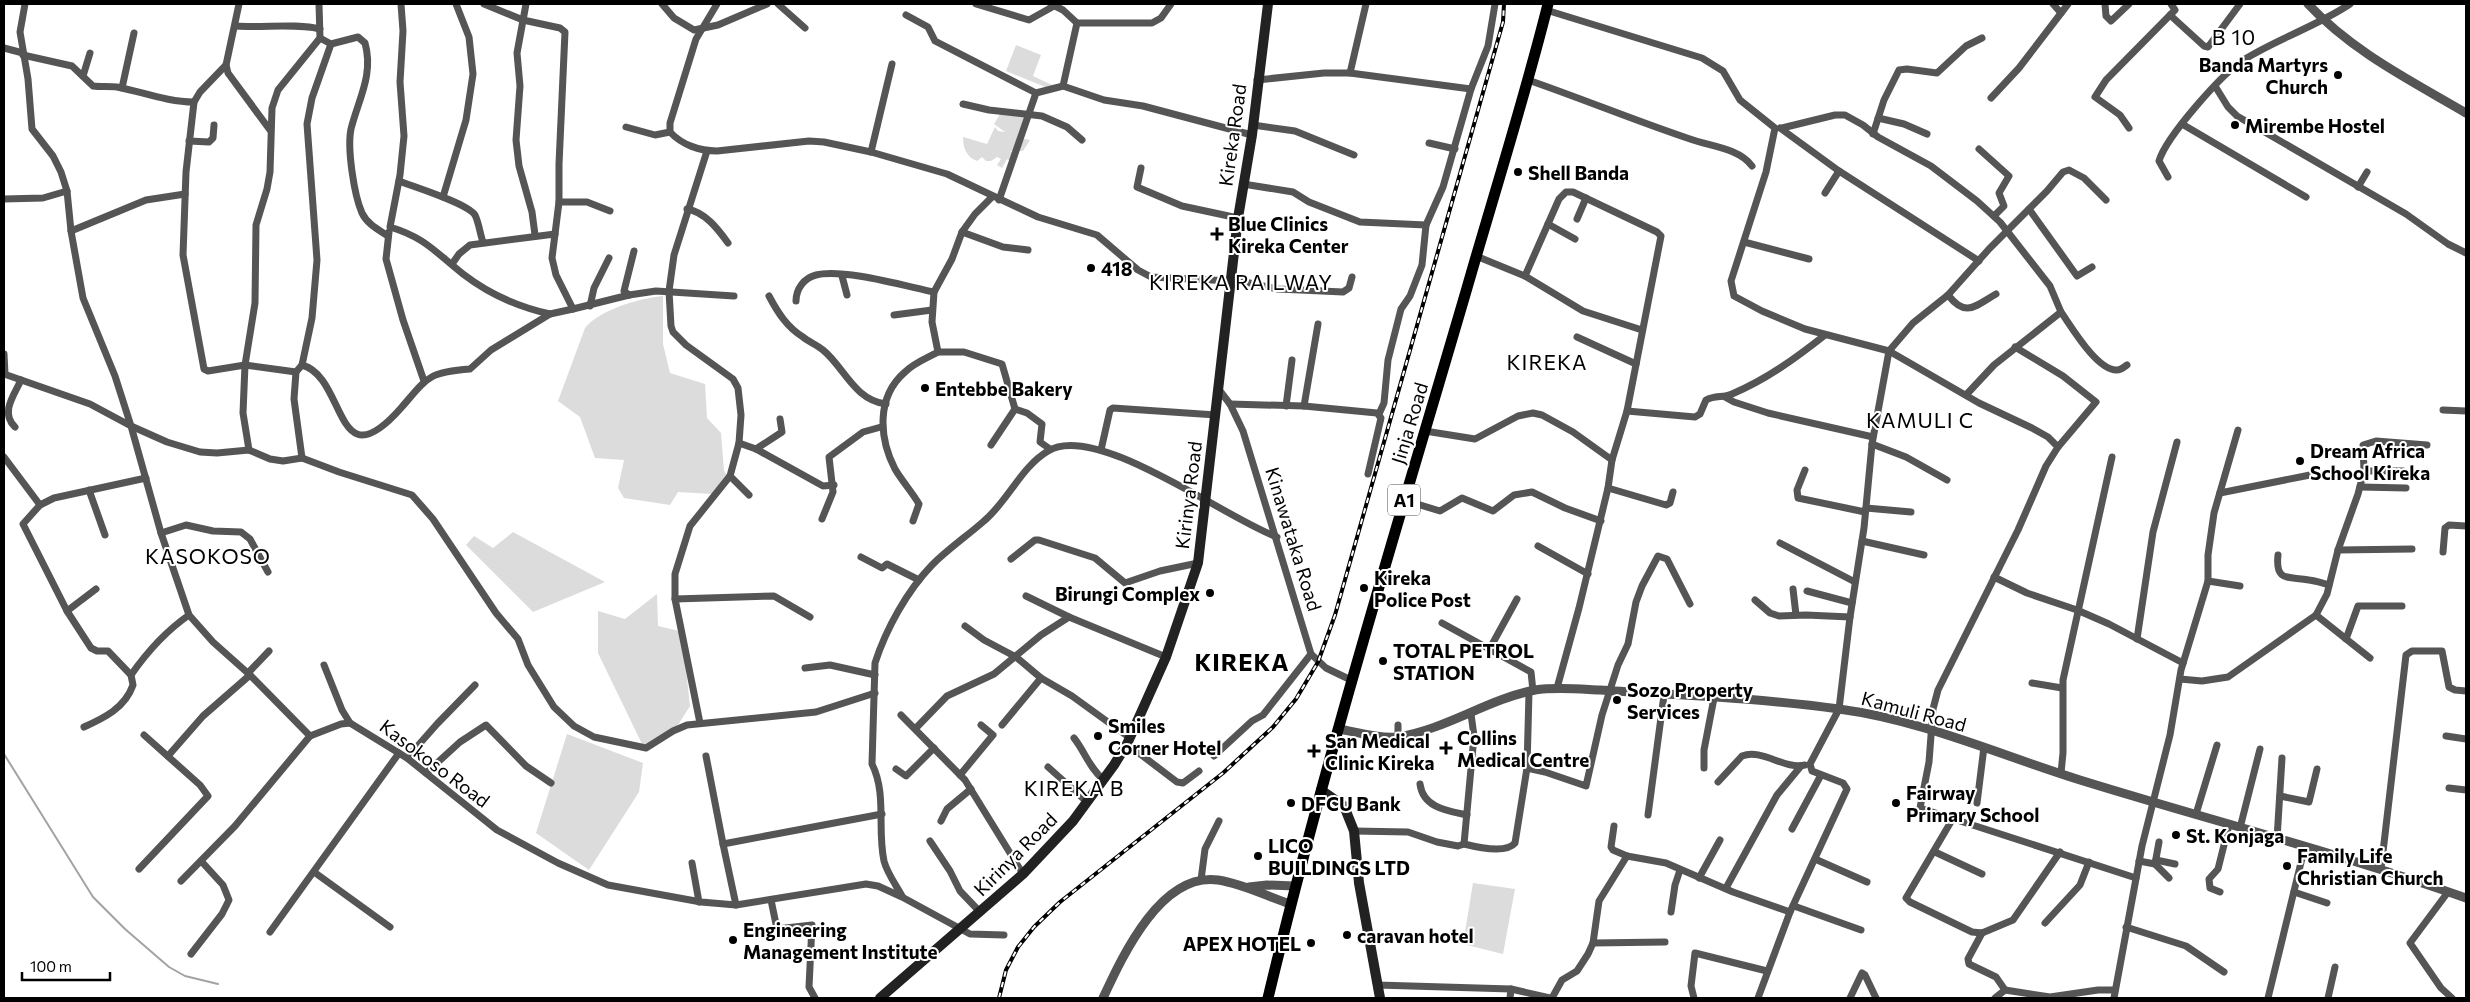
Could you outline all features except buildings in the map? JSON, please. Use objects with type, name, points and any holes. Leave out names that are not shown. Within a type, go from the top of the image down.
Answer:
[{"type":"highway","name":"Jinja Road","points":[[1268,998],[1290,904],[1339,729],[1404,500],[1528,80],[1547,7]]},
{"type":"main road","name":"Kireka Road","points":[[1220,391],[1238,218],[1252,130],[1268,4]]},
{"type":"main road","name":"Kirinya Road","points":[[880,998],[961,930],[1023,874],[1056,840],[1104,780],[1128,741],[1166,657],[1198,564],[1220,391]]},
{"type":"main road","points":[[1322,790],[1344,806],[1354,831],[1359,883],[1380,998]]},
{"type":"street","points":[[25,4],[20,32],[32,129],[58,163],[68,191],[71,230],[84,298],[115,376],[161,533],[189,615],[212,642],[249,674],[310,736],[235,826],[202,862],[181,881]]},
{"type":"street","points":[[239,4],[236,26],[226,65],[200,92],[194,102],[185,194],[183,255],[204,369],[208,371],[245,365],[296,372]]},
{"type":"street","points":[[249,450],[243,413],[245,365],[255,304],[256,225],[268,183],[272,108],[278,90],[320,38],[319,4]]},
{"type":"street","points":[[401,4],[403,31],[400,82],[404,118],[399,182],[388,236],[386,260],[406,330],[424,382]]},
{"type":"street","points":[[443,197],[466,120],[473,74],[469,37],[456,4]]},
{"type":"street","points":[[484,4],[523,20],[560,28],[566,32],[559,164],[560,202],[555,234],[553,267],[573,310]]},
{"type":"street","points":[[526,4],[517,53],[520,86],[516,140],[521,172],[532,212],[535,235]]},
{"type":"street","points":[[662,4],[682,24],[694,30],[726,22],[757,5],[767,4]]},
{"type":"street","points":[[670,132],[670,123],[688,62],[700,30],[717,4]]},
{"type":"street","points":[[778,4],[805,28]]},
{"type":"street","points":[[976,4],[1029,20],[1053,5],[1077,22],[1152,23],[1161,18],[1171,4]]},
{"type":"street","points":[[1350,73],[1366,4]]},
{"type":"street","points":[[1368,474],[1381,418],[1379,414],[1384,403],[1388,360],[1401,309],[1410,296],[1422,265],[1426,225],[1443,187],[1471,89],[1488,46],[1495,4]]},
{"type":"street","points":[[2053,4],[2061,13]]},
{"type":"street","points":[[1991,98],[2019,68],[2068,4]]},
{"type":"street","points":[[2105,4],[2106,16],[2111,21],[2129,4]]},
{"type":"street","points":[[2129,128],[2120,115],[2095,97],[2106,80],[2175,9],[2171,4]]},
{"type":"street","points":[[2170,15],[2206,47],[2240,4]]},
{"type":"street","points":[[2308,4],[2337,32],[2369,57],[2466,113]]},
{"type":"street","points":[[2168,177],[2161,168],[2159,159],[2182,124],[2230,70],[2245,59],[2326,20],[2350,4]]},
{"type":"street","points":[[1547,7],[1702,58],[1723,71],[1740,100],[1838,171],[1979,261]]},
{"type":"street","points":[[906,15],[928,27],[935,40],[1036,93],[1063,86],[1104,100],[1142,106],[1252,130],[1295,131],[1354,155]]},
{"type":"street","points":[[1063,86],[1077,22]]},
{"type":"street","points":[[236,26],[262,28],[302,26],[320,29]]},
{"type":"street","points":[[122,88],[134,32]]},
{"type":"street","points":[[320,38],[331,44],[358,37],[363,40],[367,49],[367,81],[352,126],[350,144],[362,213],[371,224],[388,236]]},
{"type":"street","points":[[1873,134],[1892,81],[1899,70],[1907,69],[1937,73],[1966,46],[1982,38]]},
{"type":"street","points":[[302,458],[294,406],[296,372],[302,365],[312,318],[317,260],[307,124],[312,98],[331,44]]},
{"type":"street","points":[[4,48],[68,64],[93,86],[122,88],[166,100],[194,102]]},
{"type":"street","points":[[83,76],[90,53]]},
{"type":"street","points":[[871,152],[892,64]]},
{"type":"street","points":[[226,65],[230,77],[245,93],[255,111],[270,130]]},
{"type":"street","points":[[1257,80],[1324,73],[1350,73],[1471,89]]},
{"type":"street","points":[[1528,80],[1690,139],[1725,149],[1744,158],[1752,166]]},
{"type":"street","points":[[2215,86],[2228,107],[2237,116],[2406,214],[2448,244],[2466,253]]},
{"type":"street","points":[[999,200],[1036,93]]},
{"type":"street","points":[[963,104],[989,110],[1029,114],[1051,119],[1067,127],[1082,140]]},
{"type":"street","points":[[1779,128],[1838,114],[1853,119],[1873,134],[1931,166],[1968,193],[1994,216],[2007,231],[2050,286],[2061,312],[2091,355],[2113,370],[2119,370],[2128,365]]},
{"type":"street","points":[[1878,118],[1904,124],[1927,134]]},
{"type":"street","points":[[2182,124],[2306,198]]},
{"type":"street","points":[[189,141],[209,142],[212,138],[214,125]]},
{"type":"street","points":[[626,127],[655,135],[670,132],[688,145],[707,151],[809,141],[824,142],[938,170],[992,197],[1043,219],[1097,235],[1138,270],[1151,277],[1231,280],[1278,289],[1344,292],[1349,288],[1352,277]]},
{"type":"street","points":[[1779,128],[1731,282],[1734,296],[1786,322],[1825,335],[1889,351],[1966,395],[2040,433],[2058,447]]},
{"type":"street","points":[[1429,142],[1454,149]]},
{"type":"street","points":[[1979,149],[2009,176],[1999,193],[2004,206],[1994,216]]},
{"type":"street","points":[[700,723],[675,599],[675,574],[685,537],[698,516],[730,476],[739,443],[741,409],[738,388],[733,379],[686,345],[673,332],[669,291],[674,255],[707,151]]},
{"type":"street","points":[[1140,168],[1136,185],[1139,188],[1182,206],[1238,218]]},
{"type":"street","points":[[1758,998],[1792,909],[1847,789],[1842,783],[1812,771],[1810,764],[1839,709],[1850,616],[1866,510],[1873,440],[1889,351],[1913,323],[1948,295],[2067,170],[2084,178],[2106,200]]},
{"type":"street","points":[[1824,193],[1838,171]]},
{"type":"street","points":[[2358,187],[2367,172]]},
{"type":"street","points":[[399,182],[443,197],[474,214],[483,242]]},
{"type":"street","points":[[1243,184],[1293,192],[1309,202],[1360,222],[1426,225]]},
{"type":"street","points":[[4,199],[43,198],[68,191]]},
{"type":"street","points":[[1524,276],[1563,193],[1569,191],[1651,228],[1661,236],[1627,411],[1612,460],[1601,521],[1557,688]]},
{"type":"street","points":[[71,230],[146,200],[185,194]]},
{"type":"street","points":[[938,352],[932,310],[934,292],[952,259],[962,232],[975,214],[992,197]]},
{"type":"street","points":[[1577,219],[1586,198]]},
{"type":"street","points":[[560,202],[587,202],[610,211]]},
{"type":"street","points":[[2029,209],[2077,276],[2092,267]]},
{"type":"street","points":[[687,210],[702,215],[720,231],[728,243]]},
{"type":"street","points":[[1548,224],[1575,239]]},
{"type":"street","points":[[390,227],[422,239],[452,264],[495,295],[524,308],[550,314]]},
{"type":"street","points":[[962,232],[1003,247],[1028,250]]},
{"type":"street","points":[[452,264],[463,249],[483,242],[555,234]]},
{"type":"street","points":[[1744,242],[1809,259]]},
{"type":"street","points":[[629,295],[624,292],[624,289],[634,251]]},
{"type":"street","points":[[1476,256],[1524,276],[1572,306],[1642,330]]},
{"type":"street","points":[[590,306],[594,288],[609,258]]},
{"type":"street","points":[[796,301],[798,288],[811,277],[819,275],[861,277],[934,292]]},
{"type":"street","points":[[842,276],[847,295]]},
{"type":"street","points":[[302,365],[319,377],[352,431],[361,436],[378,430],[395,415],[424,382],[448,370],[470,369],[491,350],[550,314],[590,306],[629,295],[669,291],[734,296]]},
{"type":"street","points":[[1948,295],[1958,306],[1964,309],[1972,308],[1996,294]]},
{"type":"street","points":[[769,296],[782,319],[801,336],[823,350],[851,384],[873,400],[886,404]]},
{"type":"street","points":[[894,315],[932,310]]},
{"type":"street","points":[[1966,395],[1986,372],[2061,312]]},
{"type":"street","points":[[1304,406],[1318,324]]},
{"type":"street","points":[[1726,397],[1765,379],[1825,335]]},
{"type":"street","points":[[1577,337],[1636,364]]},
{"type":"street","points":[[2015,347],[2063,376],[2096,402],[2058,447],[2046,466],[1938,690],[1930,729],[1929,762],[1920,808],[1952,820],[2060,852],[2136,878]]},
{"type":"street","points":[[913,521],[919,504],[894,467],[881,427],[892,388],[905,371],[938,352],[964,352],[1002,364],[1015,408],[1039,420],[1042,427],[1040,442],[1050,449]]},
{"type":"street","points":[[4,354],[4,374],[90,404],[131,426],[167,442],[200,452],[218,453],[249,450],[270,459],[283,461],[302,458],[412,496],[421,504],[471,573],[496,613],[518,639],[528,665],[554,707],[574,726],[594,737],[641,748],[652,746],[673,731],[700,723],[816,712],[875,693]]},
{"type":"street","points":[[1286,406],[1292,360]]},
{"type":"street","points":[[14,427],[9,422],[7,415],[21,380]]},
{"type":"street","name":"Kinawataka Road","points":[[1220,391],[1230,404],[1244,431],[1311,654]]},
{"type":"street","points":[[1627,411],[1695,417],[1700,414],[1706,400],[1715,396],[1726,397],[1734,402],[1768,414],[1873,440],[1947,480]]},
{"type":"street","points":[[1230,404],[1304,406],[1379,414]]},
{"type":"street","points":[[991,445],[1015,408]]},
{"type":"street","points":[[1101,450],[1110,410],[1113,408],[1216,415]]},
{"type":"street","points":[[2443,410],[2466,411]]},
{"type":"street","points":[[1425,432],[1475,438],[1518,416],[1542,414],[1573,432],[1612,460]]},
{"type":"street","points":[[756,449],[782,432],[780,419]]},
{"type":"street","points":[[822,519],[832,497],[834,485],[829,462],[831,455],[863,432],[881,427]]},
{"type":"street","points":[[2114,998],[2126,927],[2152,801],[2170,736],[2183,663],[2208,581],[2210,536],[2238,430]]},
{"type":"street","points":[[2137,639],[2153,532],[2177,442]]},
{"type":"street","points":[[2180,679],[2202,681],[2228,677],[2316,615],[2323,605],[2338,550],[2360,487],[2364,470],[2363,444],[2366,442],[2427,444]]},
{"type":"street","points":[[739,443],[756,449],[823,486],[834,485]]},
{"type":"street","points":[[902,896],[884,862],[879,784],[872,764],[875,663],[894,618],[919,580],[943,555],[999,508],[1027,471],[1050,449],[1071,446],[1101,450],[1162,477],[1205,499],[1256,529],[1277,537]]},
{"type":"street","points":[[2061,773],[2063,753],[2062,688],[2077,610],[2112,457]]},
{"type":"street","points":[[5,462],[40,505]]},
{"type":"street","points":[[1805,470],[1797,490],[1798,498],[1866,510],[1911,512]]},
{"type":"street","points":[[2364,470],[2403,471]]},
{"type":"street","points":[[2220,493],[2310,475]]},
{"type":"street","points":[[730,476],[749,495]]},
{"type":"street","points":[[84,727],[104,718],[124,701],[133,685],[131,675],[108,651],[92,649],[67,611],[24,526],[27,517],[40,505],[58,496],[146,478]]},
{"type":"street","points":[[2360,487],[2406,488]]},
{"type":"street","points":[[1608,488],[1666,505],[1670,503],[1673,492]]},
{"type":"street","points":[[89,490],[105,535]]},
{"type":"street","points":[[1404,500],[1440,511],[1459,499],[1466,499],[1493,511],[1514,495],[1532,492],[1560,506],[1601,521]]},
{"type":"street","points":[[161,533],[186,525],[213,531],[241,532],[250,539],[268,572]]},
{"type":"street","points":[[2443,552],[2445,528],[2449,525],[2466,526]]},
{"type":"street","points":[[1012,559],[1036,540],[1039,540],[1095,558],[1125,582],[1160,570],[1198,564]]},
{"type":"street","points":[[1862,541],[1924,555]]},
{"type":"street","points":[[1780,543],[1856,582]]},
{"type":"street","points":[[1538,546],[1588,574]]},
{"type":"street","points":[[2338,550],[2412,549]]},
{"type":"street","points":[[2278,555],[2277,567],[2282,575],[2290,579],[2310,580],[2329,585]]},
{"type":"street","points":[[1527,768],[1545,772],[1586,787],[1600,724],[1618,665],[1628,644],[1636,602],[1658,556],[1667,559],[1690,604]]},
{"type":"street","points":[[861,557],[877,567],[882,568],[887,564],[919,580]]},
{"type":"street","points":[[1994,577],[2027,593],[2077,610],[2183,663]]},
{"type":"street","points":[[2208,581],[2240,586]]},
{"type":"street","points":[[67,611],[96,589]]},
{"type":"street","points":[[1793,589],[1796,615]]},
{"type":"street","points":[[1807,591],[1852,603]]},
{"type":"street","points":[[675,599],[774,596],[810,617]]},
{"type":"street","points":[[1026,596],[1069,617],[1166,657]]},
{"type":"street","points":[[1489,650],[1517,599]]},
{"type":"street","points":[[1755,600],[1773,616],[1850,616]]},
{"type":"street","points":[[2346,639],[2358,606],[2402,606]]},
{"type":"street","points":[[131,675],[153,647],[189,615]]},
{"type":"street","points":[[2316,615],[2370,658]]},
{"type":"street","points":[[916,728],[948,696],[994,674],[1041,635],[1069,617]]},
{"type":"street","points":[[1354,831],[1408,832],[1437,842],[1458,846],[1464,844],[1502,849],[1513,846],[1527,768],[1531,672],[1442,622]]},
{"type":"street","points":[[965,626],[984,640],[1016,657],[1041,678],[1066,691],[1177,782],[1184,783],[1199,771]]},
{"type":"street","points":[[168,756],[202,716],[249,674],[269,651]]},
{"type":"street","points":[[2381,869],[2406,655],[2412,651],[2442,651],[2449,687],[2466,691]]},
{"type":"street","points":[[1214,756],[1252,720],[1263,715],[1311,654],[1326,668],[1353,681]]},
{"type":"street","points":[[805,668],[830,664],[875,675]]},
{"type":"street","points":[[324,665],[342,710],[350,723]]},
{"type":"street","points":[[1002,725],[1041,678]]},
{"type":"street","points":[[2032,682],[2062,688]]},
{"type":"street","points":[[407,758],[475,685]]},
{"type":"street","name":"Kamuli Road","points":[[1339,729],[1384,737],[1398,737],[1471,714],[1531,691],[1557,688],[1714,698],[1839,709],[1930,729],[2061,773],[2229,825],[2381,869],[2466,898]]},
{"type":"street","points":[[1648,815],[1664,695]]},
{"type":"street","points":[[1704,768],[1704,750],[1714,698]]},
{"type":"street","points":[[1464,844],[1474,736],[1471,714]]},
{"type":"street","points":[[901,715],[916,728],[960,775],[1023,874]]},
{"type":"street","name":"Kasokoso Road","points":[[310,736],[342,724],[350,723],[407,758],[496,830],[558,863],[614,887],[699,902],[736,905],[866,884],[878,886],[902,896],[961,930],[974,935],[1004,935]]},
{"type":"street","points":[[426,773],[460,742],[486,725],[526,766],[551,783]]},
{"type":"street","points":[[960,775],[993,735],[981,725]]},
{"type":"street","points":[[1398,726],[1398,737]]},
{"type":"street","points":[[139,868],[208,796],[200,785],[144,735]]},
{"type":"street","points":[[2446,736],[2466,739]]},
{"type":"street","points":[[1074,738],[1095,771],[1104,780]]},
{"type":"street","points":[[2196,814],[2217,745]]},
{"type":"street","points":[[1977,803],[1984,747]]},
{"type":"street","points":[[896,769],[906,776],[934,748]]},
{"type":"street","points":[[2240,828],[2260,749]]},
{"type":"street","points":[[270,932],[399,753]]},
{"type":"street","points":[[1718,782],[1742,756],[1747,754],[1801,766],[1810,764]]},
{"type":"street","points":[[706,756],[736,905]]},
{"type":"street","points":[[2277,839],[2282,758]]},
{"type":"street","points":[[1726,888],[1777,795],[1801,766]]},
{"type":"street","points":[[1048,767],[1087,802]]},
{"type":"street","points":[[2280,796],[2309,802],[2317,769]]},
{"type":"street","points":[[1792,830],[1821,775]]},
{"type":"street","points":[[1420,784],[1423,795],[1433,805],[1467,815]]},
{"type":"street","points":[[2449,788],[2466,790]]},
{"type":"street","points":[[941,821],[947,809],[970,789]]},
{"type":"street","points":[[723,844],[882,814]]},
{"type":"street","points":[[1952,820],[1935,852],[1908,892],[1907,900],[1964,929],[1982,933],[2014,920],[2060,852]]},
{"type":"street","points":[[1201,880],[1205,850],[1219,822]]},
{"type":"street","points":[[2220,892],[2210,888],[2209,879],[2218,868],[2229,825]]},
{"type":"street","points":[[1614,826],[1611,847],[1613,850],[1627,856],[1666,862],[1680,870],[1726,888],[1861,930]]},
{"type":"street","points":[[1699,878],[1720,840]]},
{"type":"street","points":[[930,841],[950,870],[960,891],[980,912]]},
{"type":"street","points":[[2155,862],[2160,842]]},
{"type":"street","points":[[2268,998],[2306,846]]},
{"type":"street","points":[[1935,852],[1982,874]]},
{"type":"street","points":[[1377,985],[1511,989],[1551,998],[1562,980],[1580,968],[1593,943],[1599,901],[1627,856]]},
{"type":"street","points":[[1815,859],[1867,882]]},
{"type":"street","points":[[2139,861],[2175,864]]},
{"type":"street","points":[[191,954],[222,914],[229,900],[223,885],[202,862]]},
{"type":"street","points":[[2045,923],[2080,885],[2089,862]]},
{"type":"street","points":[[2155,862],[2168,878]]},
{"type":"street","points":[[692,863],[699,902]]},
{"type":"street","points":[[1671,912],[1675,885],[1680,870]]},
{"type":"street","points":[[314,872],[390,927]]},
{"type":"street","points":[[1103,998],[1134,941],[1162,903],[1181,886],[1201,880],[1218,880],[1249,887],[1261,885],[1295,886]]},
{"type":"street","points":[[1249,887],[1257,893],[1290,904]]},
{"type":"street","points":[[2294,892],[2327,903]]},
{"type":"street","points":[[2448,892],[2410,943],[2411,949],[2441,988],[2452,998]]},
{"type":"street","points":[[771,900],[777,929],[812,925],[809,987],[815,998]]},
{"type":"street","points":[[2126,927],[2186,946],[2224,972]]},
{"type":"street","points":[[1982,933],[1968,959],[1968,964],[1996,977],[2005,990],[2050,998],[2098,990],[2115,990]]},
{"type":"street","points":[[1593,943],[1665,942]]},
{"type":"street","points":[[1694,998],[1690,986],[1695,953],[1767,971]]},
{"type":"street","points":[[2335,967],[2329,996],[2338,998]]},
{"type":"street","points":[[1850,998],[1862,973],[1865,975],[1876,998]]},
{"type":"street","points":[[1510,998],[1511,989]]},
{"type":"street","points":[[1996,998],[2005,990]]},
{"type":"shaded area","points":[[1016,45],[1041,55],[1033,76],[1052,85],[1050,89],[1006,71]]},
{"type":"shaded area","points":[[1002,111],[1025,115],[1020,138],[1030,140],[1023,151],[1010,151],[1018,156],[1014,163],[1007,159],[1002,168],[997,165],[1001,159],[997,157],[991,161],[986,161],[982,157],[977,161],[970,157],[965,148],[963,137],[987,144],[995,127],[998,131],[1005,132],[994,124]]},
{"type":"shaded area","points":[[663,296],[663,344],[670,373],[705,384],[707,418],[721,433],[724,471],[727,475],[712,494],[678,492],[670,505],[624,498],[618,488],[624,460],[595,458],[580,417],[558,401],[585,328],[591,322],[610,310],[621,306],[643,299]]},
{"type":"shaded area","points":[[513,532],[605,582],[533,612],[466,545],[474,536],[493,548]]},
{"type":"shaded area","points":[[657,594],[658,626],[679,631],[684,651],[690,706],[676,728],[643,746],[598,653],[598,611],[625,619]]},
{"type":"shaded area","points":[[567,734],[643,763],[639,792],[589,870],[536,833]]},
{"type":"shaded area","points":[[1473,883],[1515,889],[1503,954],[1463,944]]},
{"type":"waterway","points":[[4,754],[93,897],[125,929],[169,967],[185,976],[218,984]]},
{"type":"railway","points":[[999,998],[1006,970],[1018,947],[1034,927],[1060,902],[1223,773],[1273,727],[1296,699],[1318,662],[1335,615],[1503,22],[1504,4]]},
{"type":"place","name":"Banda Martyrs Church","points":[[2338,75]]},
{"type":"place","name":"Mirembe Hostel","points":[[2235,125]]},
{"type":"place","name":"Shell Banda","points":[[1518,172]]},
{"type":"place","name":"Blue Clinics Kireka Center","points":[[1217,234]]},
{"type":"place","name":"418","points":[[1091,268]]},
{"type":"place","name":"Entebbe Bakery","points":[[925,388]]},
{"type":"place","name":"Dream Africa School Kireka","points":[[2300,461]]},
{"type":"place","name":"Kireka Police Post","points":[[1364,588]]},
{"type":"place","name":"Birungi Complex","points":[[1210,593]]},
{"type":"place","name":"TOTAL PETROL STATION","points":[[1383,661]]},
{"type":"place","name":"Sozo Property Services","points":[[1617,700]]},
{"type":"place","name":"Smiles Corner Hotel","points":[[1098,736]]},
{"type":"place","name":"Collins Medical Centre","points":[[1446,748]]},
{"type":"place","name":"San Medical Clinic Kireka","points":[[1314,751]]},
{"type":"place","name":"DFCU Bank","points":[[1291,803]]},
{"type":"place","name":"Fairway Primary School","points":[[1896,803]]},
{"type":"place","name":"St. Konjaga","points":[[2176,835]]},
{"type":"place","name":"LICO BUILDINGS LTD","points":[[1258,856]]},
{"type":"place","name":"Family Life Christian Church","points":[[2287,866]]},
{"type":"place","name":"caravan hotel","points":[[1347,935]]},
{"type":"place","name":"Engineering Management Institute","points":[[733,940]]},
{"type":"place","name":"APEX HOTEL","points":[[1311,943]]},
{"type":"district","name":"B 10","points":[[2234,36]]},
{"type":"district","name":"KIREKA RAILWAY","points":[[1241,281]]},
{"type":"district","name":"KIREKA","points":[[1547,361]]},
{"type":"district","name":"KAMULI C","points":[[1920,419]]},
{"type":"district","name":"KASOKOSO","points":[[208,555]]},
{"type":"district","name":"KIREKA","points":[[1242,661]]},
{"type":"district","name":"KIREKA B","points":[[1074,787]]}]
